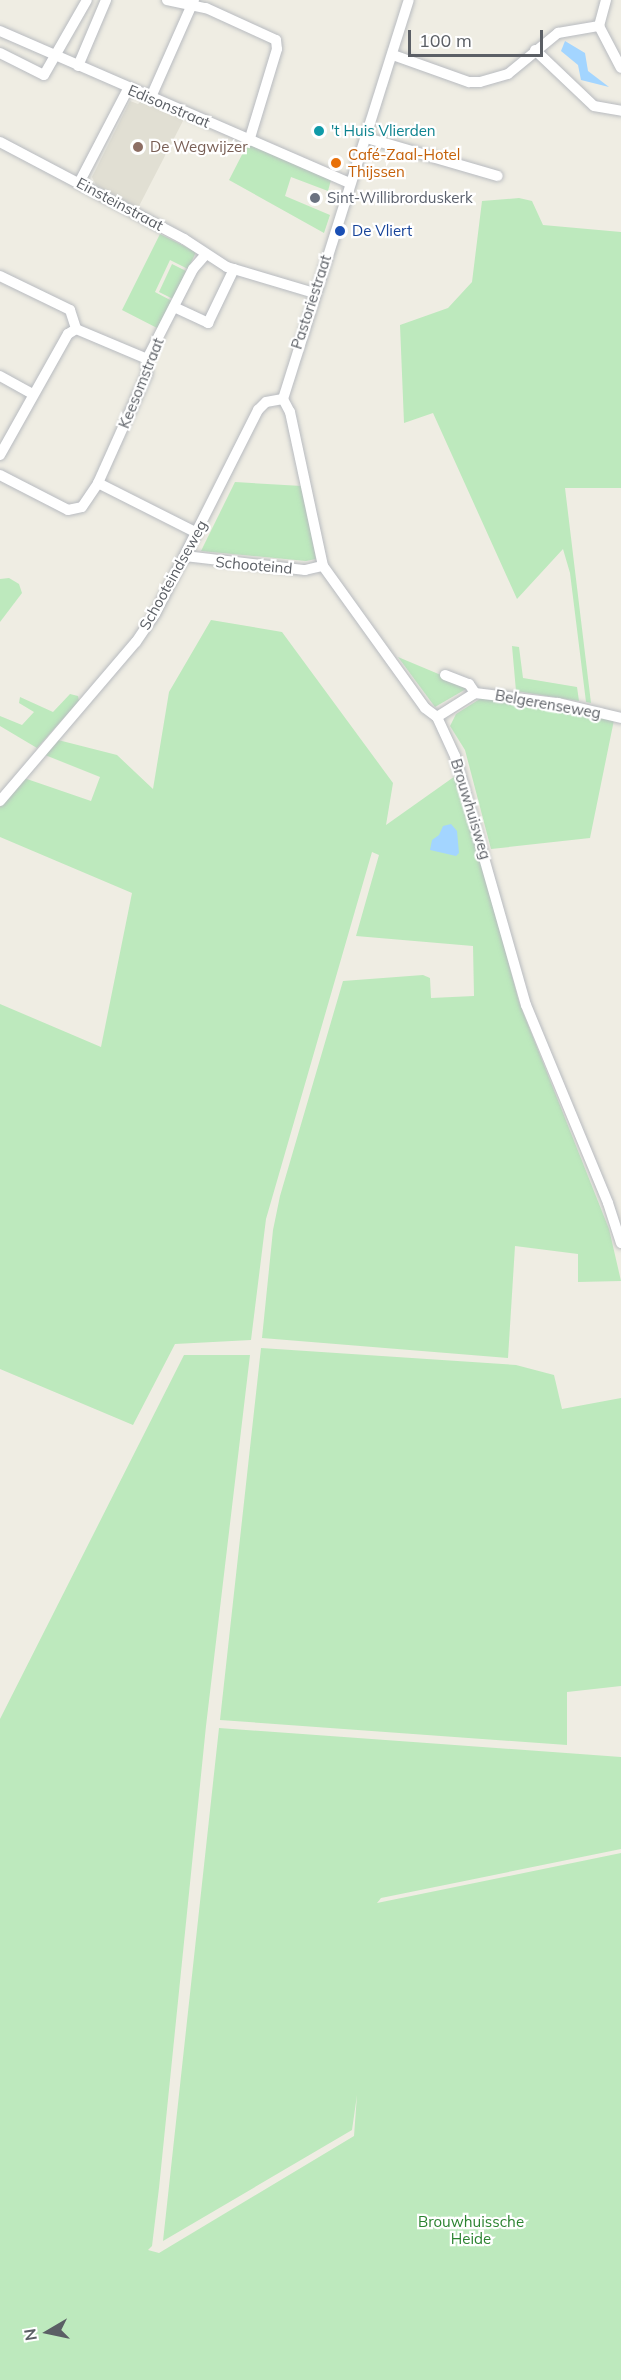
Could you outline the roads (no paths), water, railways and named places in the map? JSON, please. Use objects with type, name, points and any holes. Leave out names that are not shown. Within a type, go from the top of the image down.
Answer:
[{"type":"street","points":[[0,52],[44,75],[87,0]]},
{"type":"street","points":[[78,66],[106,0]]},
{"type":"street","points":[[167,0],[206,8],[276,40],[277,49],[249,141]]},
{"type":"street","name":"Pastoriestraat","points":[[283,399],[314,293],[367,138],[409,0]]},
{"type":"street","points":[[606,0],[599,26],[621,68]]},
{"type":"street","points":[[151,97],[192,4]]},
{"type":"street","points":[[393,55],[469,82],[480,82],[502,78],[558,33],[599,26]]},
{"type":"street","name":"Edisonstraat","points":[[1,35],[56,55],[128,89],[350,183]]},
{"type":"street","points":[[535,50],[594,106],[621,111]]},
{"type":"street","points":[[79,183],[128,89]]},
{"type":"street","points":[[367,138],[498,176]]},
{"type":"street","name":"Einsteinstraat","points":[[1,145],[79,183],[184,239],[205,255],[234,269],[314,293]]},
{"type":"street","name":"Keesomstraat","points":[[0,475],[76,511],[98,483],[147,374],[147,360],[174,307],[205,255]]},
{"type":"street","points":[[174,307],[208,323],[234,269]]},
{"type":"street","points":[[0,276],[70,310],[76,329],[147,360]]},
{"type":"street","points":[[0,455],[68,334],[76,329]]},
{"type":"street","points":[[0,376],[33,394]]},
{"type":"street","name":"Schooteindseweg","points":[[0,801],[136,642],[185,556],[258,410],[266,402],[283,399]]},
{"type":"street","name":"Brouwhuisweg","points":[[283,399],[290,412],[323,567],[425,708],[437,717],[465,780],[526,1005],[609,1203],[621,1243]]},
{"type":"street","points":[[98,483],[197,533]]},
{"type":"street","name":"Schooteind","points":[[185,556],[304,570],[323,567]]},
{"type":"street","name":"Belgerenseweg","points":[[445,675],[469,684],[475,693]]},
{"type":"street","name":"Belgerenseweg","points":[[437,717],[475,693],[558,703],[621,718]]},
{"type":"water","points":[[565,41],[585,53],[588,71],[609,87],[581,80],[578,65],[561,51]]},
{"type":"water","points":[[451,824],[457,831],[459,853],[456,856],[430,850],[432,840],[439,835],[443,826]]},
{"type":"place","name":"'t Huis Vlierden","points":[[319,131]]},
{"type":"place","name":"De Wegwijzer","points":[[138,147]]},
{"type":"place","name":"Café-Zaal-Hotel Thijssen","points":[[336,163]]},
{"type":"place","name":"Sint-Willibrorduskerk","points":[[315,198]]},
{"type":"place","name":"De Vliert","points":[[340,231]]},
{"type":"park label","name":"Brouwhuissche Heide","points":[[471,2230]]}]
